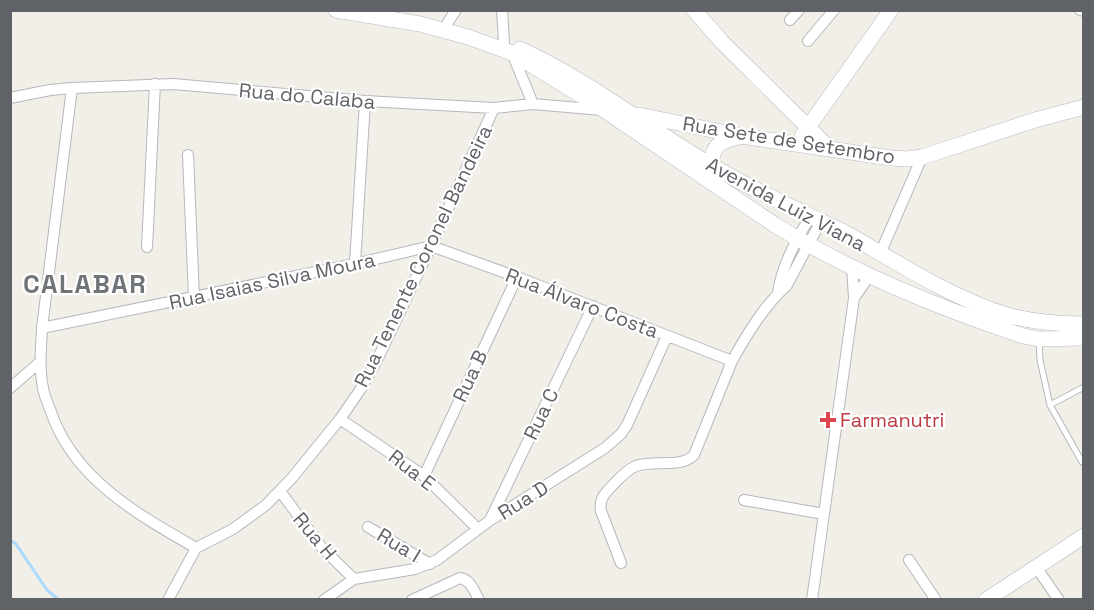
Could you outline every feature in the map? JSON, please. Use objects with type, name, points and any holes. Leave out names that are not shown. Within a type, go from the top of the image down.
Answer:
[{"type":"main road","points":[[336,10],[420,24],[508,47]]},
{"type":"main road","points":[[397,10],[452,16],[508,47]]},
{"type":"main road","points":[[694,10],[723,43],[829,148]]},
{"type":"main road","points":[[797,144],[891,10]]},
{"type":"main road","name":"Avenida Luiz Viana","points":[[508,47],[802,242],[933,304],[1023,336],[1039,339],[1083,338]]},
{"type":"main road","name":"Avenida Luiz Viana","points":[[508,47],[543,59],[711,165],[853,237],[959,296],[1006,315],[1041,322],[1083,324]]},
{"type":"main road","name":"Rua Sete de Setembro","points":[[632,114],[741,136],[907,159],[922,157],[1035,120],[1083,107]]},
{"type":"main road","points":[[711,165],[716,147],[725,141],[741,136]]},
{"type":"main road","points":[[1039,339],[1041,322]]},
{"type":"main road","points":[[986,600],[1083,536]]},
{"type":"street","points":[[502,10],[508,47],[533,104]]},
{"type":"street","points":[[789,20],[799,10]]},
{"type":"street","points":[[808,41],[834,10]]},
{"type":"street","points":[[147,247],[155,84]]},
{"type":"street","name":"Rua do Calaba","points":[[10,98],[50,90],[155,84],[364,101],[494,108],[533,104],[604,110]]},
{"type":"street","points":[[72,88],[42,328],[40,362],[43,389],[59,434],[76,460],[106,489],[134,511],[196,548],[168,600]]},
{"type":"street","points":[[355,264],[364,101]]},
{"type":"street","name":"Rua Tenente Coronel Bandeira","points":[[196,548],[233,529],[280,491],[340,419],[360,390],[432,246],[494,108]]},
{"type":"street","points":[[188,155],[194,298]]},
{"type":"street","points":[[880,254],[922,157]]},
{"type":"street","points":[[621,562],[601,512],[600,505],[605,493],[636,466],[689,460],[694,455],[732,361],[759,317],[778,293],[781,278],[816,218]]},
{"type":"street","name":"Rua Isaias Silva Moura","points":[[42,328],[194,298],[432,246]]},
{"type":"street","name":"Rua Álvaro Costa","points":[[432,246],[732,361]]},
{"type":"street","points":[[812,600],[854,298],[852,267]]},
{"type":"street","points":[[854,298],[870,275]]},
{"type":"street","name":"Rua B","points":[[424,476],[517,277]]},
{"type":"street","name":"Rua C","points":[[489,521],[592,306]]},
{"type":"street","name":"Rua D","points":[[324,600],[354,579],[415,569],[429,564],[448,553],[489,521],[605,448],[621,434],[627,425],[667,336]]},
{"type":"street","points":[[10,388],[40,362]]},
{"type":"street","name":"Rua E","points":[[340,419],[424,476],[478,529]]},
{"type":"street","name":"Rua H","points":[[280,491],[322,548],[354,579]]},
{"type":"street","points":[[744,500],[824,514]]},
{"type":"street","name":"Rua I","points":[[368,527],[429,564]]},
{"type":"street","points":[[909,560],[936,600]]},
{"type":"street","points":[[1036,567],[1059,600]]},
{"type":"street","points":[[412,600],[460,578],[470,583],[479,600]]},
{"type":"lane","points":[[1039,339],[1040,360],[1050,405],[1083,462]]},
{"type":"lane","points":[[1050,405],[1083,387]]},
{"type":"waterway","points":[[10,540],[16,544],[47,590],[59,600]]},
{"type":"place","name":"Farmanutri","points":[[828,420]]},
{"type":"district","name":"CALABAR","points":[[85,284]]}]
